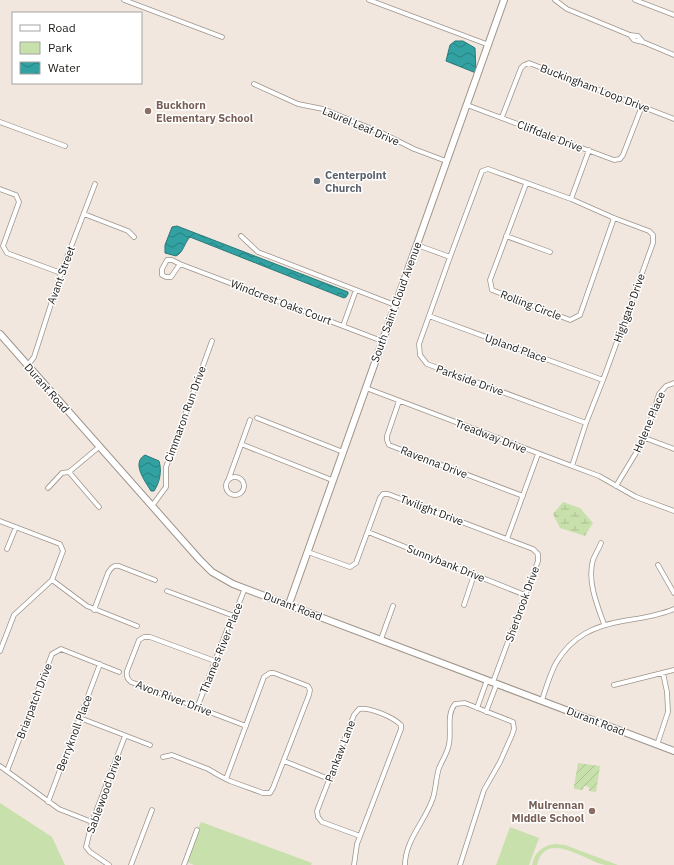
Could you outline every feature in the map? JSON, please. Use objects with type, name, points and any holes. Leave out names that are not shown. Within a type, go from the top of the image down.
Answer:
[{"type":"street","points":[[124,0],[222,37]]},
{"type":"street","points":[[369,0],[489,45]]},
{"type":"street","name":"South Saint Cloud Avenue","points":[[288,604],[308,552],[332,480],[504,0]]},
{"type":"street","points":[[555,0],[567,9],[630,35],[634,40],[643,42],[674,55]]},
{"type":"street","points":[[635,0],[674,14]]},
{"type":"street","name":"Buckingham Loop Drive","points":[[502,117],[521,68],[524,64],[528,64],[674,119]]},
{"type":"street","name":"Laurel Leaf Drive","points":[[254,84],[298,104],[323,109],[382,133],[414,149],[446,161]]},
{"type":"street","name":"Cliffdale Drive","points":[[467,105],[617,160],[622,157],[642,106]]},
{"type":"street","points":[[0,122],[65,146]]},
{"type":"street","points":[[571,199],[589,150]]},
{"type":"street","name":"Highgate Drive","points":[[450,257],[482,171],[488,169],[571,199],[614,218],[649,231],[653,235],[653,242],[603,380],[586,422],[572,466]]},
{"type":"street","name":"Avant Street","points":[[28,365],[34,357],[61,273],[95,184]]},
{"type":"street","name":"Rolling Circle","points":[[526,184],[490,280],[492,290],[570,320],[580,314],[614,218]]},
{"type":"street","points":[[0,189],[16,195],[18,202],[3,246],[7,253],[61,273]]},
{"type":"street","points":[[84,214],[128,231],[134,237]]},
{"type":"street","points":[[241,236],[258,252],[395,305]]},
{"type":"street","points":[[506,236],[550,252]]},
{"type":"street","points":[[417,245],[450,257]]},
{"type":"street","name":"Parkside Drive","points":[[450,257],[419,344],[420,356],[427,364],[586,422]]},
{"type":"street","name":"Windcrest Oaks Court","points":[[180,264],[171,277],[162,275],[162,269],[167,260],[172,260],[382,341]]},
{"type":"street","points":[[342,326],[356,290]]},
{"type":"street","name":"Upland Place","points":[[429,316],[603,380]]},
{"type":"street","name":"Durant Road","points":[[0,334],[199,560],[212,572],[227,581],[245,588],[674,751]]},
{"type":"street","name":"Cimmaron Run Drive","points":[[152,506],[166,487],[166,467],[212,341]]},
{"type":"street","name":"Helene Place","points":[[616,486],[645,438],[659,394],[666,386],[674,383]]},
{"type":"street","name":"Treadway Drive","points":[[366,388],[599,476],[636,497],[674,511]]},
{"type":"street","name":"Ravenna Drive","points":[[399,401],[386,440],[389,445],[523,496]]},
{"type":"street","points":[[257,418],[343,452]]},
{"type":"street","points":[[229,478],[237,476],[242,479],[245,484],[242,493],[233,495],[228,491],[226,485],[250,420]]},
{"type":"street","points":[[645,438],[674,449]]},
{"type":"street","points":[[241,444],[332,480]]},
{"type":"street","points":[[48,488],[62,473],[69,472],[99,447]]},
{"type":"street","points":[[507,539],[538,454]]},
{"type":"street","points":[[69,472],[99,507]]},
{"type":"street","name":"Twilight Drive","points":[[308,552],[350,567],[356,563],[380,498],[383,494],[388,494],[507,539]]},
{"type":"street","points":[[0,521],[60,544],[63,550],[52,580],[14,615],[0,651]]},
{"type":"street","points":[[7,549],[16,526]]},
{"type":"street","name":"Sunnybank Drive","points":[[368,532],[525,595]]},
{"type":"street","name":"Sherbrook Drive","points":[[493,682],[538,561],[538,554],[534,549],[507,539]]},
{"type":"street","points":[[601,543],[593,561],[592,578],[594,594],[604,624]]},
{"type":"street","points":[[658,565],[674,593]]},
{"type":"street","points":[[94,610],[108,572],[113,566],[119,566],[155,580]]},
{"type":"street","points":[[464,605],[474,575]]},
{"type":"street","points":[[52,580],[94,610],[137,626]]},
{"type":"street","name":"Thames River Place","points":[[197,708],[230,622],[234,616],[245,588]]},
{"type":"street","points":[[167,591],[234,616]]},
{"type":"street","points":[[381,639],[393,606]]},
{"type":"street","points":[[542,700],[556,664],[565,651],[578,637],[604,624],[663,614],[674,609]]},
{"type":"street","name":"Avon River Drive","points":[[215,661],[150,637],[144,637],[140,640],[126,676],[131,682],[246,726]]},
{"type":"street","name":"Briarpatch Drive","points":[[7,771],[52,654],[61,649],[119,672]]},
{"type":"street","name":"Berryknoll Place","points":[[48,802],[100,664]]},
{"type":"street","points":[[614,685],[674,670]]},
{"type":"street","points":[[163,756],[172,755],[208,768],[226,779],[266,794],[270,793],[309,695],[310,690],[308,686],[274,673],[264,677],[226,779]]},
{"type":"street","points":[[658,744],[668,712],[667,692],[663,673]]},
{"type":"street","points":[[476,708],[493,682]]},
{"type":"street","points":[[486,712],[493,682]]},
{"type":"street","points":[[405,865],[408,848],[433,798],[439,769],[448,748],[451,735],[450,713],[455,704],[465,703],[513,722],[514,729],[500,762],[484,790],[460,865]]},
{"type":"street","name":"Pankaw Lane","points":[[354,865],[357,844],[401,729],[401,725],[395,719],[365,708],[359,709],[354,715],[317,811],[318,817],[322,822],[360,836]]},
{"type":"street","points":[[80,718],[150,745]]},
{"type":"street","name":"Sablewood Drive","points":[[109,865],[90,852],[86,847],[92,822],[125,736]]},
{"type":"street","points":[[284,761],[329,779]]},
{"type":"street","points":[[0,766],[59,809],[92,822]]},
{"type":"street","points":[[131,865],[152,810]]},
{"type":"street","points":[[184,865],[197,830]]},
{"type":"green space","points":[[563,502],[580,508],[593,523],[585,536],[560,528],[553,514]]},
{"type":"green space","points":[[578,763],[600,766],[596,792],[589,791],[589,787],[584,786],[583,790],[574,789]]},
{"type":"green space","points":[[0,803],[52,837],[65,865],[0,865]]},
{"type":"green space","points":[[201,822],[312,863],[311,865],[194,865],[187,862],[200,829],[198,828]]},
{"type":"green space","points":[[510,827],[539,838],[529,865],[496,865]]},
{"type":"green space","points":[[555,844],[565,845],[618,865],[605,865],[567,850],[557,848],[549,849],[542,854],[537,865],[532,865],[537,853],[540,850]]},
{"type":"water","points":[[455,41],[463,41],[475,48],[476,73],[446,61],[450,45]]},
{"type":"water","points":[[177,226],[348,292],[348,294],[344,298],[190,237],[181,252],[176,256],[165,253],[165,245],[172,227]]},
{"type":"water","points":[[145,455],[159,461],[160,476],[154,491],[151,491],[140,472],[139,463],[141,458]]},
{"type":"place","name":"Buckhorn Elementary School","points":[[148,111]]},
{"type":"place","name":"Centerpoint Church","points":[[317,181]]},
{"type":"place","name":"Mulrennan Middle School","points":[[592,811]]}]
